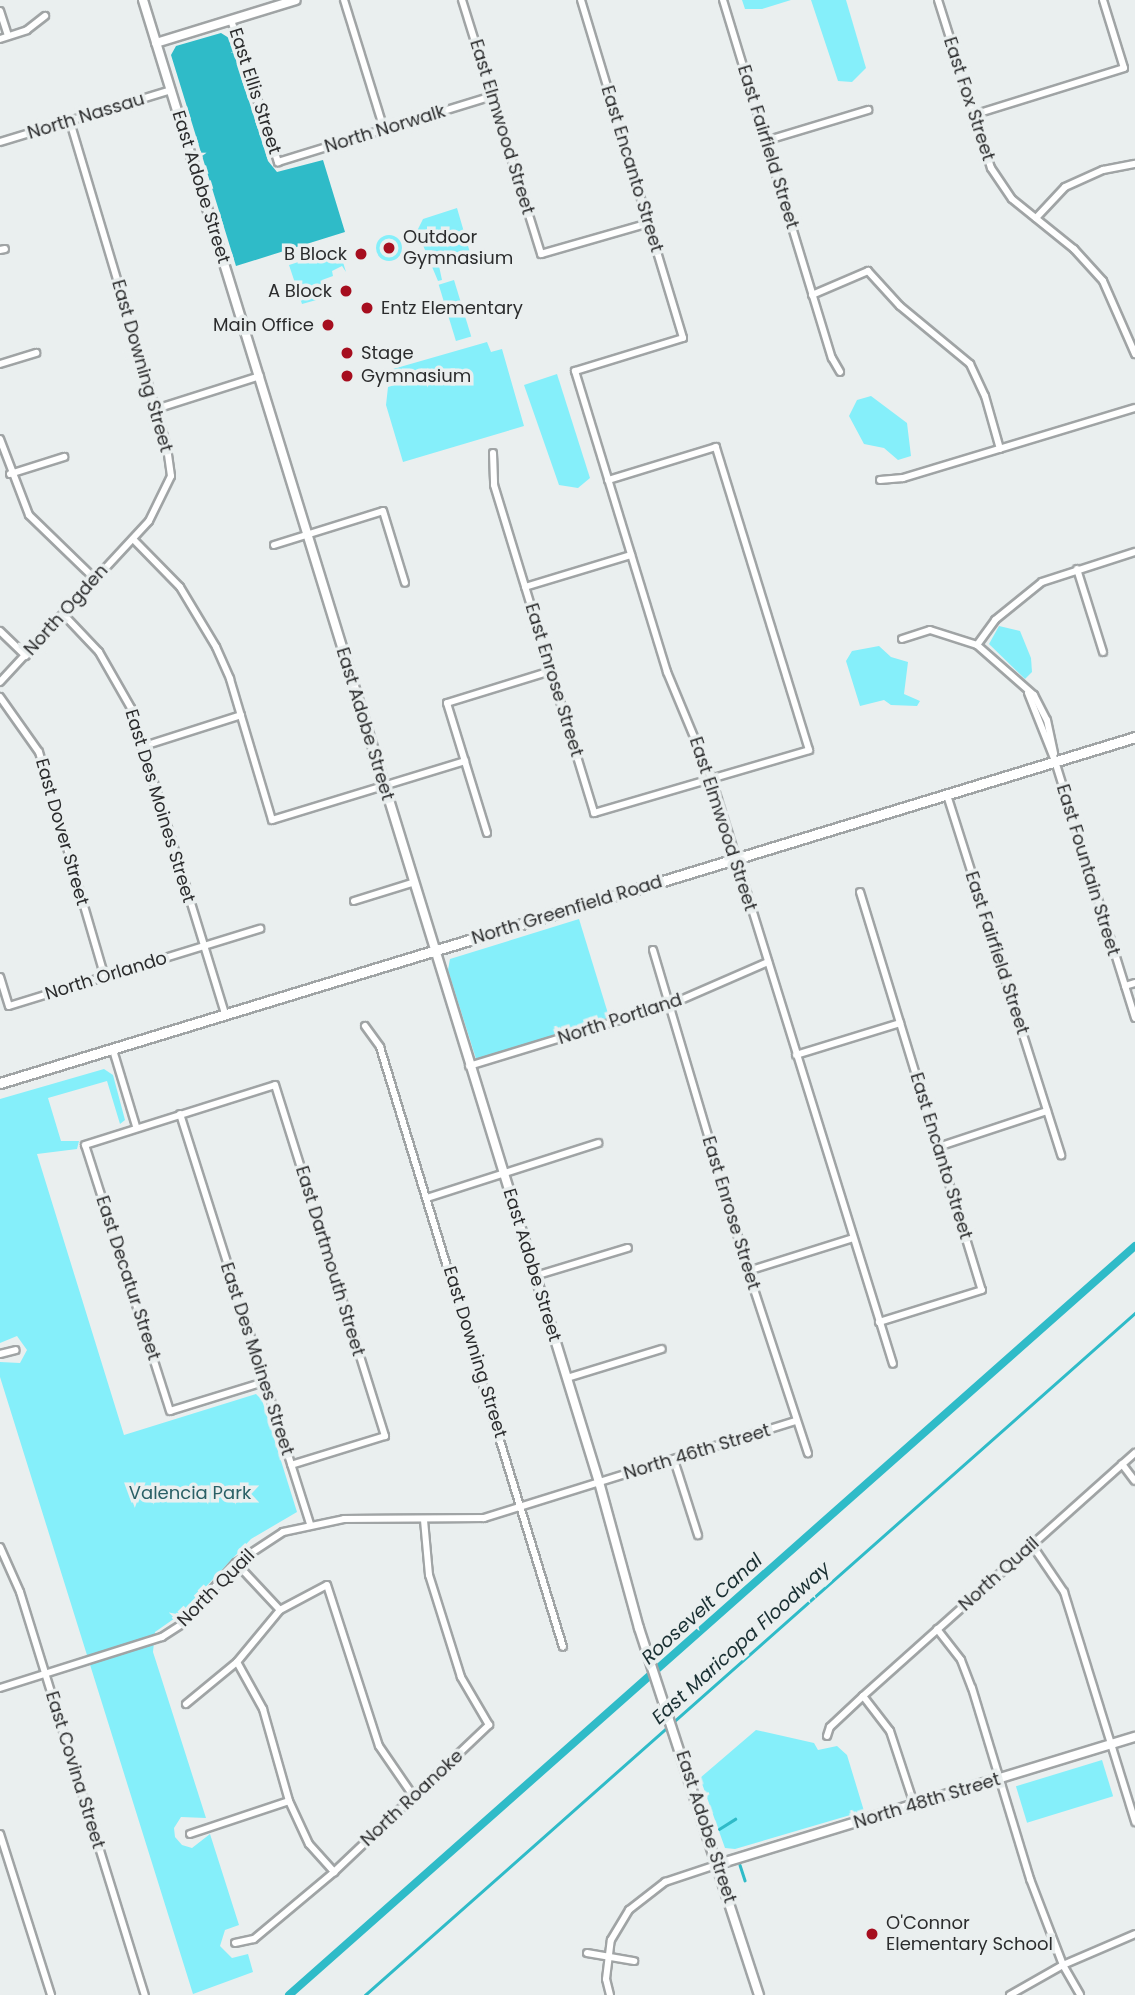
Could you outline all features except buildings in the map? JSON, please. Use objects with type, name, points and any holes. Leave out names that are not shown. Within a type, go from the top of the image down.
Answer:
[{"type":"main road","name":"North Greenfield Road","points":[[0,1083],[1135,737]]},
{"type":"street","name":"East Adobe Street","points":[[143,0],[260,376],[412,883],[599,1482],[651,1664],[679,1741],[760,1995]]},
{"type":"street","points":[[156,43],[296,0]]},
{"type":"street","points":[[344,0],[384,129]]},
{"type":"street","name":"East Elmwood Street","points":[[462,0],[541,254],[649,223]]},
{"type":"street","name":"East Encanto Street","points":[[575,371],[683,338],[580,0]]},
{"type":"street","name":"East Fairfield Street","points":[[723,0],[812,295],[840,372]]},
{"type":"street","name":"East Fox Street","points":[[938,0],[991,168],[1012,199],[1074,248],[1103,281],[1135,354]]},
{"type":"street","points":[[973,115],[1124,68],[1103,0]]},
{"type":"street","points":[[0,11],[8,36]]},
{"type":"street","points":[[0,39],[27,30],[45,16]]},
{"type":"street","name":"East Ellis Street","points":[[231,20],[278,162]]},
{"type":"street","name":"North Nassau","points":[[0,142],[171,90]]},
{"type":"street","name":"North Norwalk","points":[[278,162],[492,96]]},
{"type":"street","points":[[765,141],[868,110]]},
{"type":"street","name":"East Downing Street","points":[[70,121],[156,409],[171,476],[156,512],[133,539]]},
{"type":"street","points":[[1036,218],[1065,187],[1103,170],[1135,164]]},
{"type":"street","points":[[812,295],[868,271],[900,306],[970,364],[985,396],[1000,449]]},
{"type":"street","points":[[0,364],[36,352]]},
{"type":"street","name":"East Elmwood Street","points":[[575,371],[667,672],[712,780],[893,1364]]},
{"type":"street","points":[[156,409],[260,376]]},
{"type":"street","points":[[880,480],[903,478],[1135,408]]},
{"type":"street","points":[[0,439],[10,474],[29,515],[94,578]]},
{"type":"street","points":[[608,480],[716,447],[809,750],[712,780]]},
{"type":"street","name":"East Enrose Street","points":[[493,453],[494,485],[594,813],[712,780]]},
{"type":"street","points":[[10,474],[64,457]]},
{"type":"street","points":[[274,545],[383,511],[405,583]]},
{"type":"street","points":[[133,539],[180,587],[201,617],[230,679],[272,820],[465,761]]},
{"type":"street","name":"North Ogden","points":[[0,682],[133,539]]},
{"type":"street","points":[[902,639],[930,629],[977,645],[1010,606],[1042,582],[1135,552]]},
{"type":"street","points":[[525,587],[631,555]]},
{"type":"street","points":[[1077,569],[1103,652]]},
{"type":"street","name":"East Des Moines Street","points":[[64,615],[117,677],[225,1014]]},
{"type":"street","points":[[0,631],[26,656]]},
{"type":"street","name":"East Fountain Street","points":[[977,645],[1028,693],[1043,712],[1055,761],[1135,1018]]},
{"type":"street","points":[[487,834],[447,703],[551,670]]},
{"type":"street","name":"East Fountain Street","points":[[1028,693],[1055,761]]},
{"type":"street","name":"East Dover Street","points":[[0,697],[39,752],[105,977]]},
{"type":"street","points":[[1037,717],[1043,712]]},
{"type":"street","points":[[141,747],[241,715]]},
{"type":"street","name":"East Fairfield Street","points":[[947,795],[1061,1154]]},
{"type":"street","points":[[354,901],[412,883]]},
{"type":"street","name":"East Encanto Street","points":[[860,892],[982,1290],[879,1322]]},
{"type":"street","name":"North Orlando","points":[[0,977],[9,1006],[260,929]]},
{"type":"street","name":"East Enrose Street","points":[[653,950],[748,1271],[808,1453]]},
{"type":"street","name":"North Portland","points":[[469,1066],[668,1005],[768,962]]},
{"type":"street","points":[[1125,986],[1135,983]]},
{"type":"street","points":[[796,1055],[900,1023]]},
{"type":"street","name":"East Downing Street","points":[[365,1026],[380,1047],[522,1505],[563,1647]]},
{"type":"street","points":[[113,1050],[136,1126],[180,1114]]},
{"type":"street","name":"East Dartmouth Street","points":[[180,1114],[275,1085],[385,1436],[291,1465]]},
{"type":"street","points":[[938,1147],[1047,1111]]},
{"type":"street","name":"East Des Moines Street","points":[[180,1114],[310,1524]]},
{"type":"street","name":"East Decatur Street","points":[[136,1126],[85,1145],[170,1411],[264,1382]]},
{"type":"street","points":[[427,1198],[598,1143]]},
{"type":"street","points":[[748,1271],[853,1238]]},
{"type":"street","points":[[535,1276],[628,1248]]},
{"type":"street","points":[[567,1378],[662,1349]]},
{"type":"street","points":[[0,1354],[16,1350]]},
{"type":"street","name":"North 46th Street","points":[[599,1482],[796,1421]]},
{"type":"street","name":"North Quail","points":[[827,1736],[830,1727],[863,1696],[1135,1453]]},
{"type":"street","points":[[674,1460],[698,1535]]},
{"type":"street","points":[[1122,1464],[1135,1481]]},
{"type":"street","name":"North Quail","points":[[0,1688],[162,1637],[182,1624],[236,1563],[256,1546],[310,1524],[344,1519],[484,1518],[599,1482]]},
{"type":"street","name":"North Roanoke","points":[[235,1943],[254,1939],[334,1872],[489,1725],[461,1677],[429,1575],[424,1520]]},
{"type":"street","points":[[1032,1545],[1065,1592],[1135,1822]]},
{"type":"street","name":"East Covina Street","points":[[0,1547],[20,1592],[145,1995]]},
{"type":"street","points":[[236,1563],[280,1610]]},
{"type":"street","points":[[187,1704],[237,1662],[280,1610],[327,1586],[379,1746],[414,1797]]},
{"type":"street","points":[[937,1629],[965,1670],[1030,1879],[1063,1965],[1080,1995]]},
{"type":"street","points":[[237,1662],[263,1709],[289,1801],[309,1844],[334,1872]]},
{"type":"street","points":[[863,1696],[890,1731],[915,1804]]},
{"type":"street","name":"North 48th Street","points":[[719,1864],[1135,1737]]},
{"type":"street","points":[[190,1834],[289,1801]]},
{"type":"street","points":[[0,1834],[51,1995]]},
{"type":"street","points":[[610,1995],[608,1957],[618,1925],[646,1894],[675,1878],[719,1864]]},
{"type":"street","points":[[1010,1995],[1063,1965],[1135,1934]]},
{"type":"street","points":[[587,1953],[634,1961]]},
{"type":"green space","points":[[742,0],[791,0],[762,9],[745,9]]},
{"type":"green space","points":[[811,0],[846,0],[866,68],[852,82],[838,81]]},
{"type":"green space","points":[[457,208],[471,256],[439,266],[442,280],[438,281],[417,231],[423,219]]},
{"type":"green space","name":"Outdoor Gymnasium","points":[[389,235],[398,239],[402,248],[398,257],[389,261],[380,257],[376,248],[380,239]]},
{"type":"green space","points":[[339,249],[346,272],[342,266],[332,271],[333,276],[322,280],[327,297],[302,304],[289,265]]},
{"type":"green space","points":[[454,280],[471,336],[456,341],[439,285]]},
{"type":"green space","points":[[487,342],[491,352],[502,349],[524,426],[403,462],[386,405],[388,387],[398,384],[393,369]]},
{"type":"green space","points":[[557,374],[590,478],[578,488],[559,485],[524,385]]},
{"type":"green space","points":[[871,396],[907,423],[911,456],[898,460],[884,448],[864,444],[849,416],[857,400]]},
{"type":"green space","points":[[999,626],[1020,631],[1031,658],[1032,672],[1025,679],[989,644]]},
{"type":"green space","points":[[879,646],[891,657],[908,662],[904,694],[920,701],[917,706],[891,705],[884,700],[860,706],[846,661],[852,651]]},
{"type":"green space","points":[[579,919],[610,1020],[477,1062],[448,970],[450,959]]},
{"type":"green space","name":"Valencia Park","points":[[104,1069],[113,1075],[125,1120],[120,1124],[107,1081],[48,1098],[61,1141],[79,1141],[77,1149],[37,1154],[124,1435],[256,1394],[262,1400],[297,1512],[251,1539],[178,1616],[155,1632],[153,1652],[206,1818],[181,1817],[174,1828],[175,1837],[182,1845],[192,1848],[210,1834],[239,1925],[225,1930],[220,1946],[232,1958],[248,1954],[253,1972],[193,1994],[0,1377],[0,1362],[20,1363],[27,1350],[17,1336],[0,1343],[0,1099]]},
{"type":"green space","points":[[756,1730],[814,1743],[818,1750],[837,1746],[847,1755],[864,1811],[735,1849],[725,1848],[700,1778]]},
{"type":"green space","points":[[1102,1760],[1113,1796],[1027,1823],[1016,1786]]},
{"type":"shaded area","points":[[221,33],[229,38],[268,161],[277,172],[323,160],[345,232],[236,266],[171,55],[176,46]]},
{"type":"waterway","name":"Roosevelt Canal","points":[[289,1995],[1135,1246]]},
{"type":"waterway","name":"East Maricopa Floodway","points":[[365,1995],[1135,1313]]},
{"type":"waterway","points":[[719,1829],[735,1819]]},
{"type":"waterway","points":[[740,1865],[745,1880]]},
{"type":"place","name":"Outdoor Gymnasium","points":[[389,248]]},
{"type":"place","name":"B Block","points":[[361,254]]},
{"type":"place","name":"A Block","points":[[346,291]]},
{"type":"place","name":"Entz Elementary","points":[[367,308]]},
{"type":"place","name":"Main Office","points":[[328,325]]},
{"type":"place","name":"Stage","points":[[347,353]]},
{"type":"place","name":"Gymnasium","points":[[347,376]]},
{"type":"place","name":"O'Connor Elementary School","points":[[872,1934]]}]
